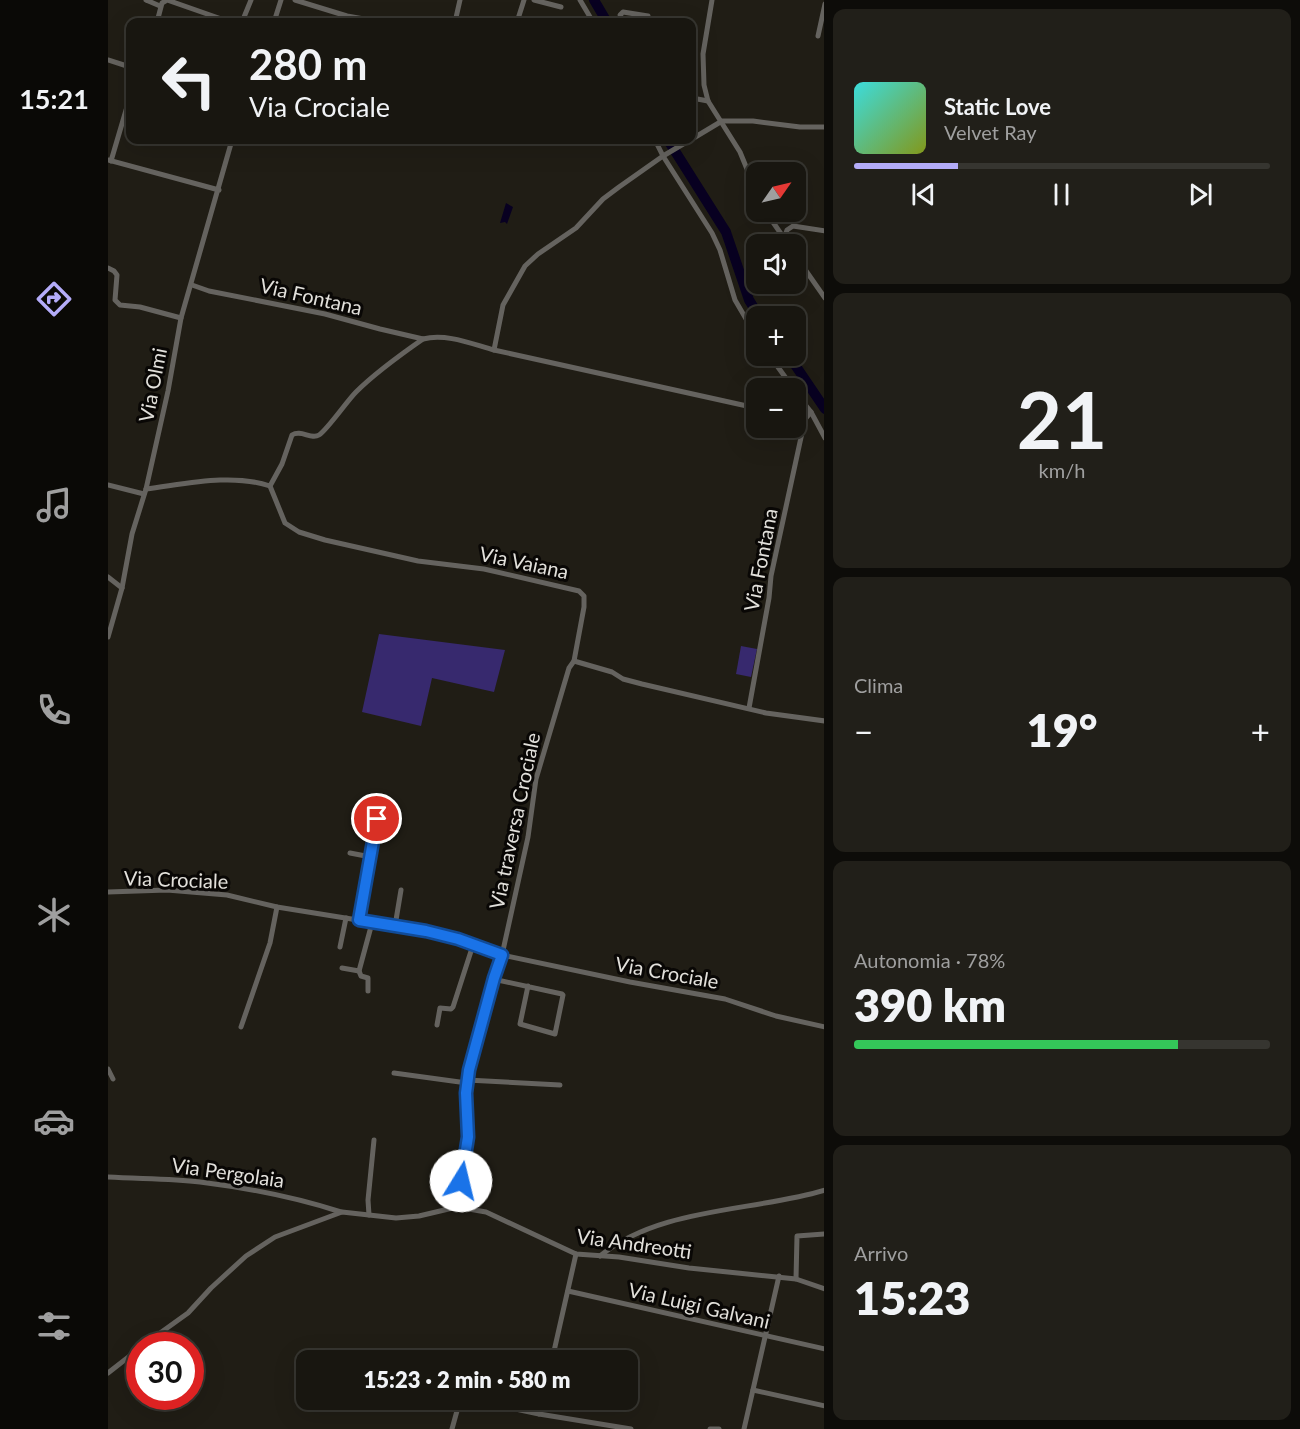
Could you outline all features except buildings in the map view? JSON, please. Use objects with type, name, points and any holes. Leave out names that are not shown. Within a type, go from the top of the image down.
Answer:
[{"type":"street","points":[[146,0],[160,6]]},
{"type":"street","points":[[158,18],[160,6],[167,0],[219,18]]},
{"type":"street","points":[[244,18],[251,0]]},
{"type":"street","points":[[275,18],[281,0]]},
{"type":"street","points":[[295,0],[358,18]]},
{"type":"street","points":[[456,18],[460,0]]},
{"type":"street","points":[[518,18],[524,0]]},
{"type":"street","points":[[534,0],[561,8]]},
{"type":"street","points":[[580,0],[590,18]]},
{"type":"street","points":[[712,0],[702,75],[708,101],[740,152],[746,167]]},
{"type":"street","points":[[818,36],[824,9]]},
{"type":"street","points":[[622,18],[620,15],[623,12],[648,16]]},
{"type":"street","points":[[108,60],[126,66]]},
{"type":"street","points":[[696,99],[708,101]]},
{"type":"street","points":[[126,110],[110,161],[219,190]]},
{"type":"street","points":[[696,136],[722,121],[753,121],[800,127],[824,127]]},
{"type":"street","name":"Via Olmi","points":[[108,637],[122,588],[127,555],[145,491],[168,391],[181,318],[231,144]]},
{"type":"street","points":[[657,144],[712,233],[720,250],[735,300],[746,319]]},
{"type":"street","points":[[683,144],[603,199],[576,228],[538,254],[525,266],[504,305],[494,350],[746,406]]},
{"type":"street","points":[[787,234],[787,230],[793,226],[824,231]]},
{"type":"street","points":[[108,268],[117,275],[115,300],[120,305],[140,307],[181,318]]},
{"type":"street","points":[[806,271],[824,297]]},
{"type":"street","name":"Via Fontana","points":[[192,285],[209,291],[325,314],[423,339],[431,337],[456,339],[494,350]]},
{"type":"street","points":[[108,485],[145,491],[231,481],[270,486],[282,465],[292,435],[295,433],[315,436],[320,434],[369,379],[423,339]]},
{"type":"street","points":[[806,406],[824,436]]},
{"type":"street","name":"Via Fontana","points":[[806,418],[811,412]]},
{"type":"street","name":"Via Fontana","points":[[749,708],[771,576],[801,438]]},
{"type":"street","name":"Via Vaiana","points":[[270,486],[285,523],[302,533],[418,561],[484,569],[579,591],[584,596],[584,607],[573,661]]},
{"type":"street","points":[[108,577],[122,588]]},
{"type":"street","points":[[573,661],[612,672],[622,679],[642,684],[790,717],[824,721]]},
{"type":"street","name":"Via traversa Crociale","points":[[502,955],[528,837],[536,779],[573,661]]},
{"type":"street","points":[[359,920],[377,819]]},
{"type":"street","points":[[350,853],[370,857]]},
{"type":"street","points":[[395,926],[401,890]]},
{"type":"street","name":"Via Crociale","points":[[108,892],[195,891],[426,931],[502,955],[653,987],[725,999],[776,1016],[824,1027]]},
{"type":"street","points":[[241,1027],[270,943],[277,907]]},
{"type":"street","points":[[340,947],[346,918]]},
{"type":"street","points":[[368,991],[368,978],[361,976],[359,971],[372,922]]},
{"type":"street","points":[[436,1025],[440,1008],[451,1009],[453,1007],[473,945]]},
{"type":"street","points":[[457,1207],[468,1137],[467,1081],[493,979],[502,955]]},
{"type":"street","points":[[342,968],[359,971]]},
{"type":"street","points":[[493,979],[528,987],[564,996],[556,1033],[520,1024],[528,987]]},
{"type":"street","points":[[108,1069],[113,1079]]},
{"type":"street","points":[[394,1073],[467,1081],[560,1086]]},
{"type":"street","points":[[369,1215],[374,1140]]},
{"type":"street","name":"Via Pergolaia","points":[[108,1177],[200,1182],[302,1199],[342,1212]]},
{"type":"street","points":[[600,1256],[629,1236],[654,1226],[801,1197],[824,1190]]},
{"type":"street","name":"Via Andreotti","points":[[161,1332],[188,1313],[211,1288],[262,1244],[342,1212],[396,1218],[419,1216],[457,1207],[486,1212],[576,1254],[778,1276],[796,1279],[824,1289]]},
{"type":"street","points":[[796,1279],[797,1236],[824,1234]]},
{"type":"street","points":[[554,1350],[576,1254]]},
{"type":"street","points":[[744,1429],[778,1276]]},
{"type":"street","name":"Via Luigi Galvani","points":[[568,1292],[824,1349]]},
{"type":"street","name":"Via Andreotti","points":[[108,1373],[126,1358]]},
{"type":"street","points":[[753,1390],[824,1406]]},
{"type":"street","points":[[452,1429],[457,1410]]},
{"type":"street","points":[[520,1410],[631,1429]]},
{"type":"street","points":[[539,1414],[540,1410]]},
{"type":"street","points":[[710,1429],[719,1429]]},
{"type":"shaded area","points":[[506,203],[513,207],[507,224],[500,223]]},
{"type":"shaded area","points":[[379,634],[505,650],[494,692],[432,678],[421,726],[362,712]]},
{"type":"shaded area","points":[[741,646],[757,649],[751,677],[736,674]]},
{"type":"waterway","points":[[594,0],[605,18]]},
{"type":"waterway","points":[[671,144],[726,232],[753,306]]},
{"type":"waterway","points":[[796,366],[824,408]]},
{"type":"route","points":[[377,819],[359,920],[426,931],[458,939],[502,955],[469,1070],[466,1093],[468,1137],[461,1181]]}]
